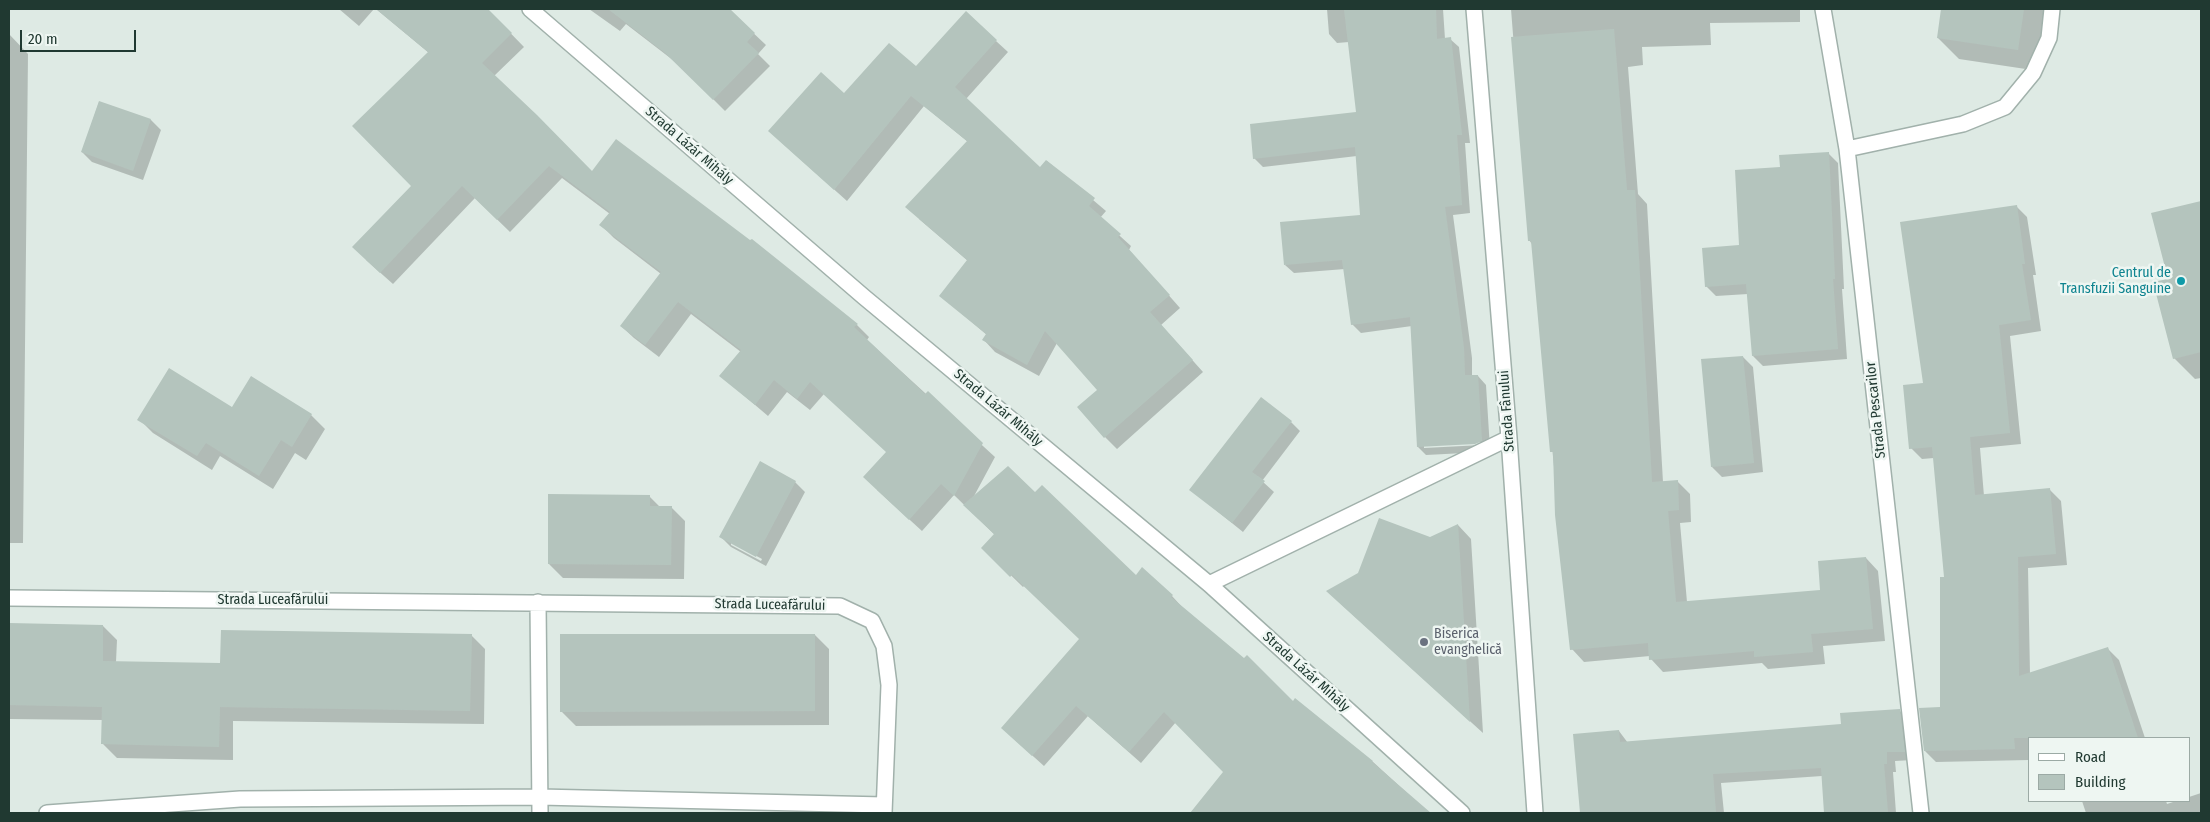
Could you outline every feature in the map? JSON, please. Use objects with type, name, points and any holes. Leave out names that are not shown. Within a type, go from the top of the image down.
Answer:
[{"type":"street","name":"Strada Lázár Mihály","points":[[530,9],[864,297],[1209,584],[1462,813]]},
{"type":"street","name":"Strada Fânului","points":[[1474,9],[1509,438],[1535,813]]},
{"type":"street","name":"Strada Pescarilor","points":[[1823,9],[1847,148],[1921,813]]},
{"type":"street","points":[[1847,148],[1962,124],[2004,107],[2033,73],[2049,38],[2052,9]]},
{"type":"street","points":[[1209,584],[1509,438]]},
{"type":"street","name":"Strada Luceafărului","points":[[9,598],[840,606],[872,621],[884,646],[889,685],[884,809],[540,797],[240,799],[47,813]]},
{"type":"street","points":[[538,602],[540,813]]},
{"type":"building","points":[[376,9],[488,9],[512,33],[482,63],[592,171],[616,139],[750,240],[752,239],[858,324],[854,327],[925,394],[928,391],[983,443],[954,496],[941,484],[909,520],[863,477],[886,452],[810,382],[797,399],[774,380],[755,405],[719,376],[741,350],[678,302],[645,345],[620,326],[661,272],[599,225],[610,212],[549,166],[497,220],[462,186],[380,273],[352,247],[411,186],[352,126],[428,52]]},
{"type":"building","points":[[608,9],[730,9],[755,33],[747,42],[759,53],[713,100],[665,53]]},
{"type":"building","points":[[1344,9],[1436,9],[1437,39],[1451,37],[1462,135],[1457,135],[1462,205],[1445,207],[1464,348],[1465,375],[1478,375],[1482,441],[1475,444],[1417,447],[1410,317],[1351,325],[1342,260],[1284,265],[1280,222],[1360,215],[1355,147],[1253,159],[1250,124],[1356,112]]},
{"type":"building","points":[[1941,9],[2024,9],[2018,50],[1937,38]]},
{"type":"building","points":[[966,11],[997,40],[955,87],[1040,167],[1046,160],[1095,198],[1089,206],[1121,234],[1118,237],[1170,295],[1150,312],[1193,360],[1104,438],[1077,407],[1097,390],[1045,331],[1027,365],[982,340],[986,334],[939,296],[967,260],[905,207],[967,141],[911,96],[834,190],[768,131],[821,72],[844,93],[889,43],[916,66]]},
{"type":"building","points":[[1614,29],[1627,190],[1635,190],[1652,482],[1678,480],[1679,510],[1668,511],[1676,602],[1820,590],[1818,561],[1866,557],[1873,629],[1811,634],[1813,652],[1754,657],[1754,651],[1649,660],[1648,643],[1570,650],[1555,515],[1553,452],[1550,452],[1531,241],[1528,241],[1511,37]]},
{"type":"building","points":[[99,101],[151,119],[133,171],[81,152]]},
{"type":"building","points":[[1829,152],[1835,279],[1833,279],[1838,349],[1752,356],[1746,284],[1705,287],[1702,248],[1739,245],[1735,170],[1780,167],[1779,155]]},
{"type":"building","name":"Centrul de Transfuzii Sanguine","points":[[2201,201],[2201,352],[2173,359],[2153,282],[2168,279],[2151,213]]},
{"type":"building","points":[[2017,205],[2025,264],[2022,264],[2031,320],[1999,325],[2010,433],[1970,437],[1975,495],[2050,488],[2056,554],[2018,557],[2019,676],[2108,647],[2138,737],[2028,737],[2014,738],[2015,749],[1924,751],[1919,708],[1940,707],[1940,577],[1944,577],[1932,447],[1909,449],[1903,385],[1923,383],[1900,222]]},
{"type":"building","points":[[1743,356],[1754,463],[1711,467],[1701,359]]},
{"type":"building","points":[[169,368],[232,407],[251,376],[312,414],[292,447],[281,440],[259,476],[206,443],[197,456],[137,420]]},
{"type":"building","points":[[1261,397],[1292,421],[1252,472],[1265,481],[1232,523],[1189,490]]},
{"type":"building","points":[[760,461],[796,481],[756,557],[719,537]]},
{"type":"building","points":[[1008,466],[1035,492],[1042,485],[1136,575],[1142,567],[1173,595],[1171,597],[1244,658],[1247,655],[1293,701],[1295,698],[1373,761],[1431,813],[1190,813],[1223,772],[1164,712],[1129,752],[1076,706],[1032,756],[1001,728],[1079,639],[1012,575],[1010,577],[981,548],[994,534],[963,505]]},
{"type":"building","points":[[548,494],[650,495],[650,506],[672,506],[671,565],[548,564]]},
{"type":"building","name":"Biserica evanghelică","points":[[1379,518],[1430,537],[1458,524],[1470,722],[1326,591],[1358,573]]},
{"type":"building","points":[[9,623],[103,625],[103,661],[220,663],[221,630],[472,634],[470,711],[220,707],[219,747],[101,744],[102,707],[9,705]]},
{"type":"building","points":[[560,634],[815,634],[815,711],[560,712]]},
{"type":"building","points":[[1900,709],[1905,752],[1887,752],[1887,764],[1884,764],[1888,813],[1824,813],[1821,768],[1713,774],[1716,813],[1580,813],[1573,734],[1619,730],[1620,742],[1841,724],[1840,713]]},
{"type":"place","name":"Centrul de Transfuzii Sanguine","points":[[2181,281]]},
{"type":"place","name":"Biserica evanghelică","points":[[1424,642]]}]
